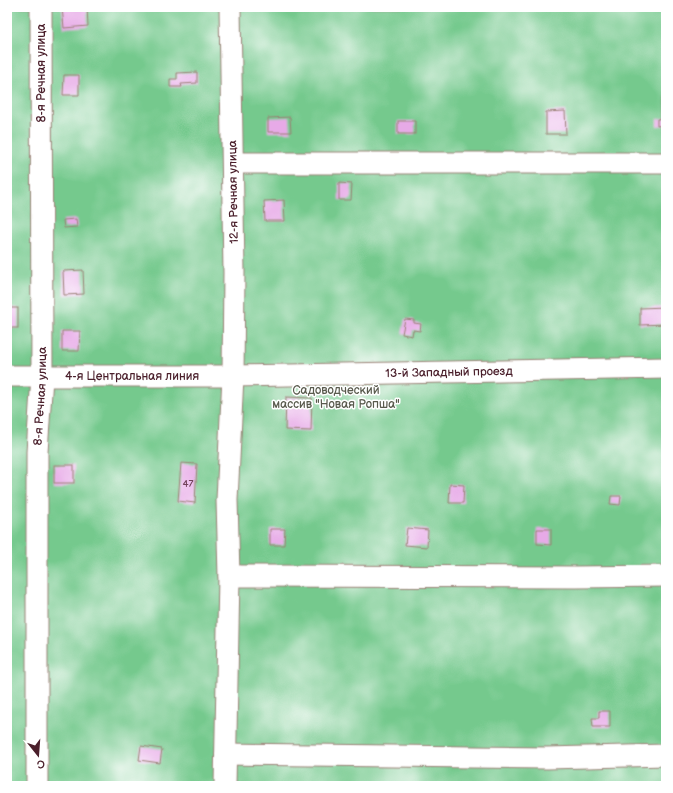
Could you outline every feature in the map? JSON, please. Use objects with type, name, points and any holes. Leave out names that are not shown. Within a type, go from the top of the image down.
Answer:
[{"type":"street","name":"8-я Речная улица","points":[[37,786],[37,452],[42,377],[41,7]]},
{"type":"street","name":"12-я Речная улица","points":[[226,786],[229,576],[227,500],[234,273],[230,7]]},
{"type":"street","points":[[233,163],[666,163]]},
{"type":"street","name":"13-й Западный проезд","points":[[232,376],[666,368]]},
{"type":"street","name":"4-я Центральная линия","points":[[7,376],[232,376]]},
{"type":"street","points":[[229,576],[666,576]]},
{"type":"street","points":[[226,754],[547,758],[666,755]]},
{"type":"green space","name":"Садоводческий массив \"Новая Ропша\"","points":[[7,7],[666,7],[666,786],[7,786]]},
{"type":"building","points":[[62,7],[87,7],[88,26],[64,28]]},
{"type":"building","points":[[197,72],[197,83],[181,84],[182,87],[170,87],[170,79],[177,79],[177,73]]},
{"type":"building","points":[[64,75],[79,75],[79,95],[63,95]]},
{"type":"building","points":[[7,77],[10,77],[9,90],[7,90]]},
{"type":"building","points":[[565,111],[566,134],[546,134],[546,112]]},
{"type":"building","points":[[290,117],[291,132],[268,132],[268,118]]},
{"type":"building","points":[[666,118],[666,125],[657,126],[657,119]]},
{"type":"building","points":[[398,121],[415,121],[415,134],[398,134]]},
{"type":"building","points":[[339,183],[352,184],[351,200],[339,200]]},
{"type":"building","points":[[284,200],[285,221],[265,221],[264,201]]},
{"type":"building","points":[[76,219],[77,227],[64,228],[63,220]]},
{"type":"building","points":[[83,270],[84,294],[64,295],[63,271]]},
{"type":"building","points":[[666,307],[666,324],[640,325],[640,308]]},
{"type":"building","points":[[7,308],[18,308],[18,328],[7,328]]},
{"type":"building","points":[[405,319],[414,320],[414,323],[421,324],[420,331],[413,330],[412,336],[402,334]]},
{"type":"building","points":[[62,331],[80,331],[79,351],[62,351]]},
{"type":"building","points":[[286,397],[312,398],[311,431],[285,430]]},
{"type":"building","points":[[181,463],[197,464],[195,503],[178,501]]},
{"type":"building","points":[[54,465],[74,465],[74,483],[54,483]]},
{"type":"building","points":[[450,484],[464,485],[463,503],[449,503]]},
{"type":"building","points":[[611,496],[621,496],[620,505],[610,504]]},
{"type":"building","points":[[407,528],[428,530],[427,547],[405,545]]},
{"type":"building","points":[[270,529],[285,529],[284,545],[270,545]]},
{"type":"building","points":[[537,529],[551,529],[551,545],[537,544]]},
{"type":"building","points":[[599,711],[610,711],[610,727],[593,727],[592,718],[599,718]]},
{"type":"building","points":[[141,746],[162,749],[160,763],[139,760]]}]
